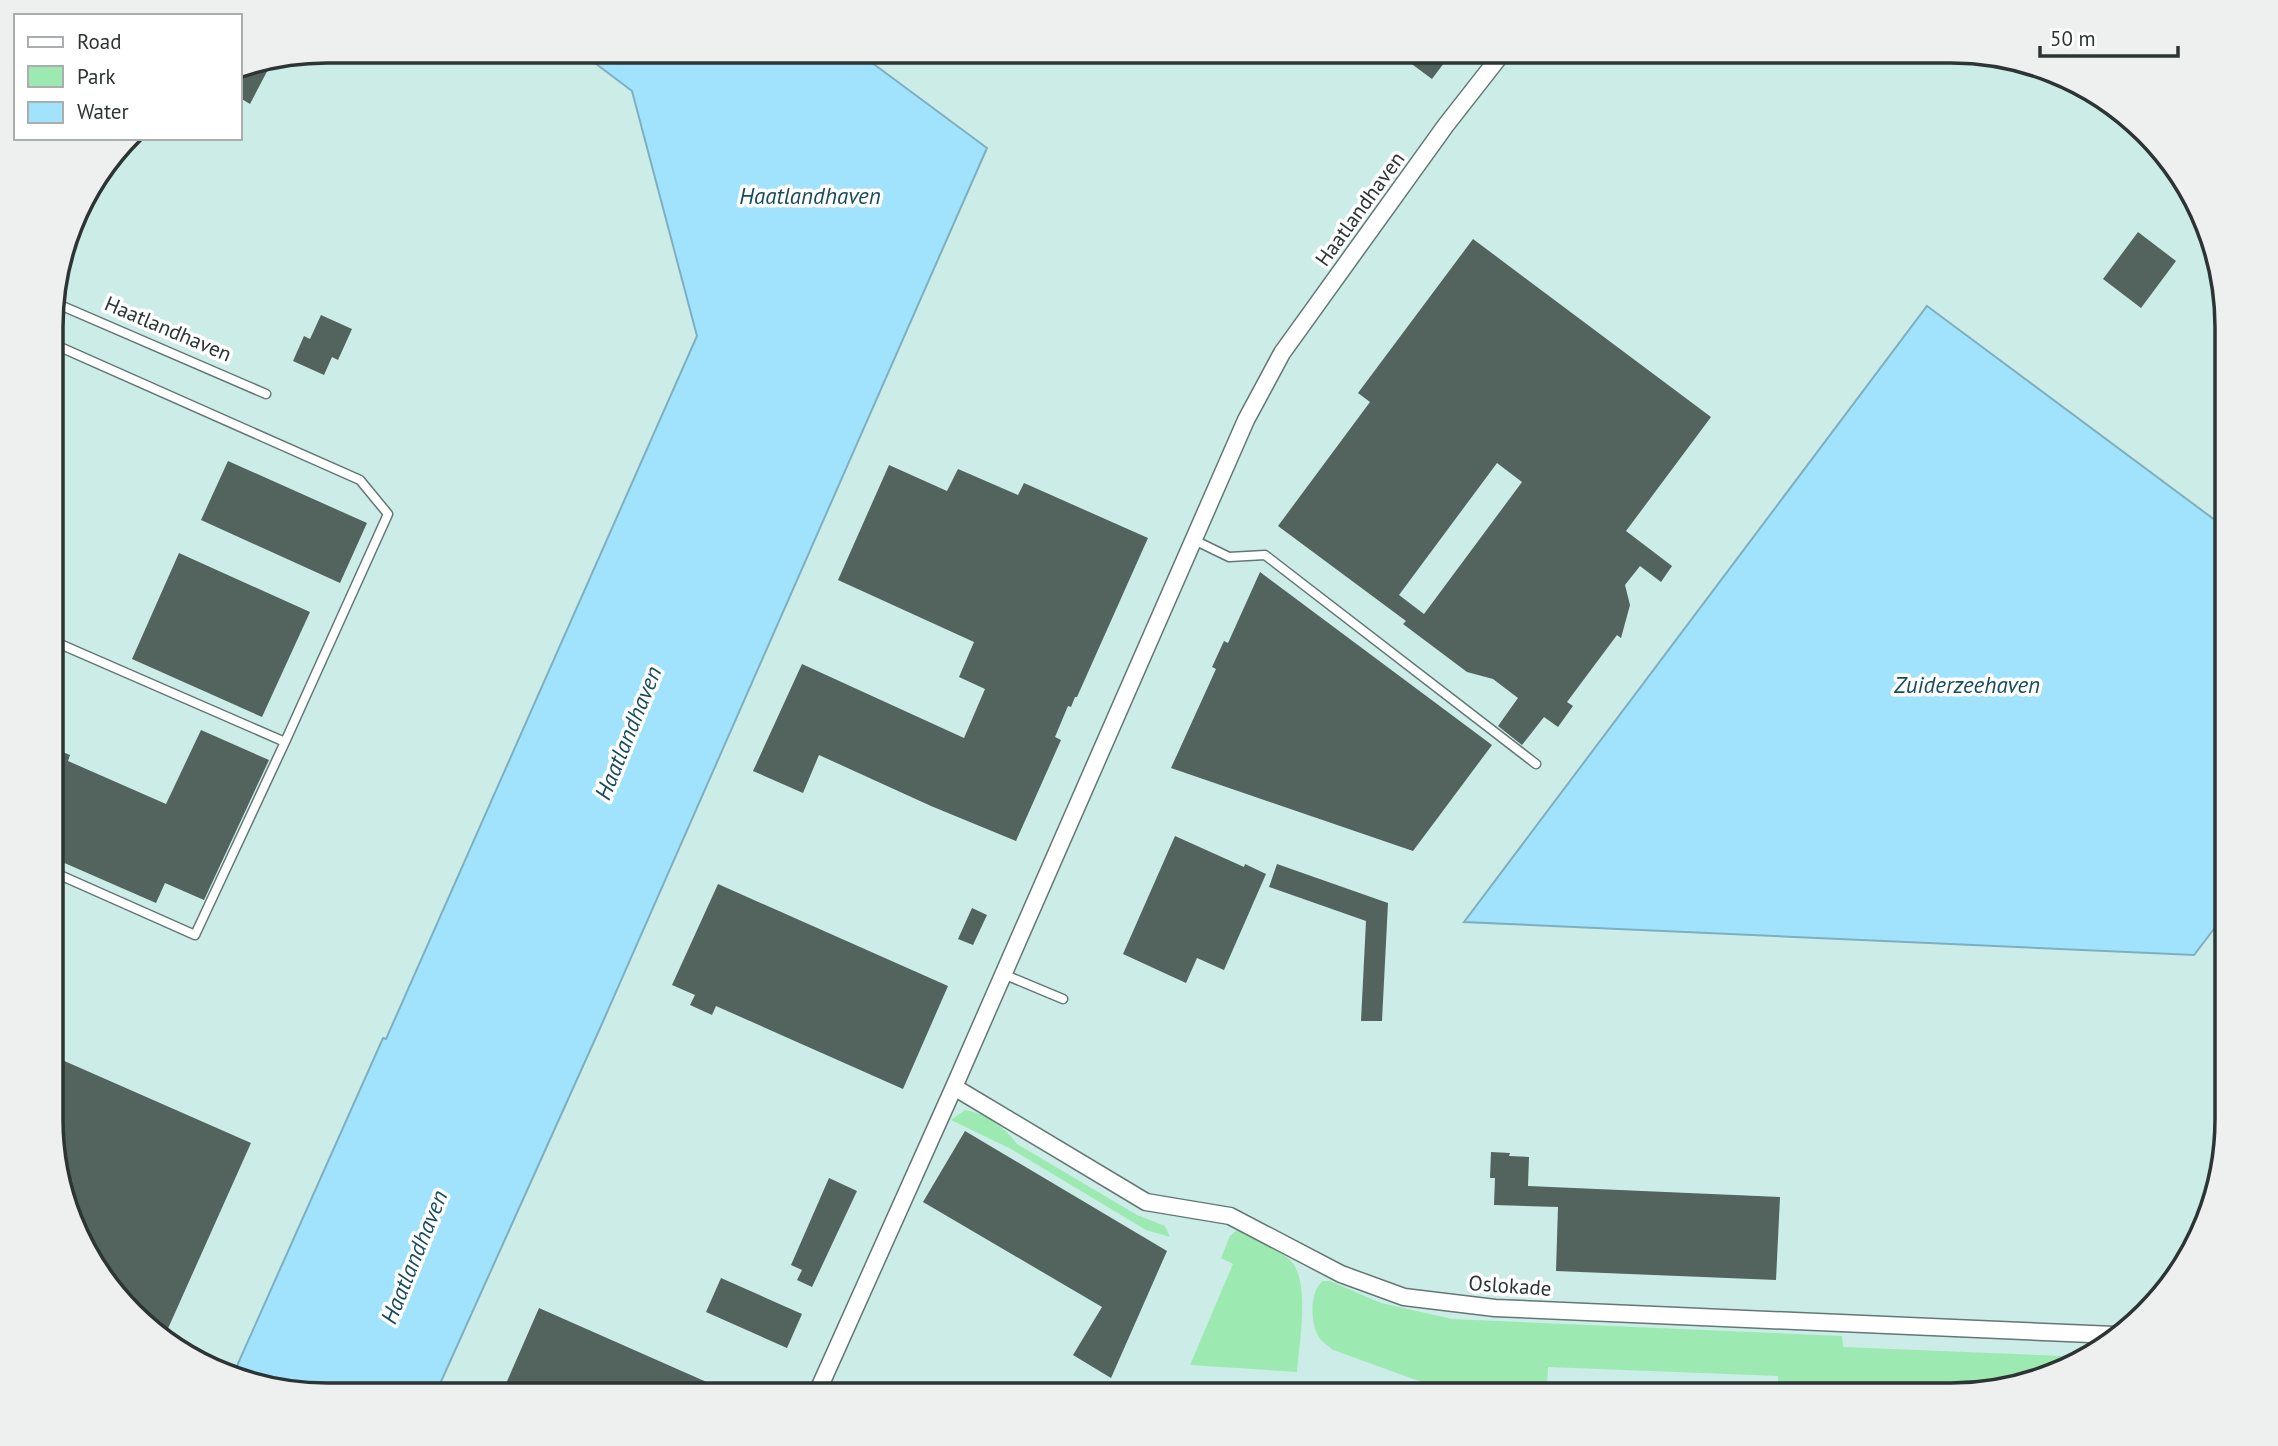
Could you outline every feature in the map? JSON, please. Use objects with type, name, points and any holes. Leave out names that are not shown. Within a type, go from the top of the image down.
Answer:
[{"type":"street","name":"Haatlandhaven","points":[[821,1383],[1246,420],[1282,353],[1495,63]]},
{"type":"street","name":"Oslokade","points":[[954,1087],[1146,1202],[1230,1216],[1341,1274],[1404,1297],[1495,1308],[2104,1335]]},
{"type":"lane","name":"Haatlandhaven","points":[[64,307],[267,394]]},
{"type":"lane","points":[[63,348],[360,480],[388,514],[195,935],[63,876]]},
{"type":"lane","points":[[1193,540],[1229,557],[1265,555],[1535,764]]},
{"type":"lane","points":[[63,645],[285,742]]},
{"type":"lane","points":[[1003,974],[1063,999]]},
{"type":"shaded area","points":[[1951,63],[1985,65],[2036,77],[2068,90],[2098,107],[2138,140],[2171,180],[2188,210],[2201,242],[2213,293],[2215,1119],[2213,1153],[2201,1204],[2188,1236],[2171,1266],[2138,1306],[2098,1339],[2068,1356],[2003,1378],[1951,1383],[327,1383],[293,1381],[242,1369],[210,1356],[180,1339],[140,1306],[107,1266],[90,1236],[77,1204],[65,1153],[65,293],[77,242],[90,210],[107,180],[140,140],[242,140],[242,77],[293,65]]},
{"type":"green space","points":[[965,1110],[994,1122],[1017,1144],[1137,1215],[1165,1226],[1170,1237],[1146,1230],[1011,1149],[951,1120]]},
{"type":"green space","points":[[1238,1229],[1279,1252],[1290,1260],[1296,1269],[1302,1297],[1297,1372],[1190,1365],[1233,1264],[1221,1258],[1230,1236]]},
{"type":"green space","points":[[1323,1281],[1330,1281],[1381,1303],[1452,1319],[1842,1336],[1843,1347],[2068,1356],[2003,1378],[1951,1383],[1778,1383],[1778,1376],[1548,1367],[1547,1383],[1425,1383],[1333,1350],[1320,1339],[1314,1326],[1312,1309],[1318,1286]]},
{"type":"water","name":"Haatlandhaven","points":[[595,63],[872,63],[987,148],[601,1026],[440,1383],[293,1381],[242,1369],[236,1367],[383,1038],[386,1039],[697,336],[632,91]]},
{"type":"water","name":"Zuiderzeehaven","points":[[1927,306],[2215,520],[2215,928],[2194,955],[1464,922]]},
{"type":"building","points":[[1410,63],[1444,63],[1432,79]]},
{"type":"building","points":[[268,70],[250,104],[242,99],[242,77]]},
{"type":"building","points":[[2138,232],[2176,261],[2141,308],[2103,279]]},
{"type":"building","points":[[1473,239],[1711,417],[1626,531],[1672,566],[1661,582],[1640,566],[1625,585],[1630,605],[1621,638],[1617,635],[1567,702],[1573,706],[1558,727],[1544,717],[1522,745],[1498,726],[1518,698],[1493,679],[1467,672],[1403,624],[1406,621],[1278,526],[1370,402],[1358,393]],"holes":[[[1497,463],[1522,482],[1424,614],[1399,595]]]},
{"type":"building","points":[[321,315],[352,329],[338,360],[332,357],[324,375],[293,361],[304,336],[310,339]]},
{"type":"building","points":[[228,461],[367,523],[340,583],[201,520]]},
{"type":"building","points":[[889,465],[947,491],[958,469],[1018,495],[1024,483],[1148,538],[1077,697],[1071,707],[1068,706],[1055,737],[1061,740],[1016,841],[819,755],[803,793],[753,771],[802,664],[964,738],[985,689],[959,677],[974,642],[838,580]]},
{"type":"building","points":[[179,553],[310,612],[262,717],[132,659]]},
{"type":"building","points":[[1260,572],[1492,745],[1413,851],[1171,768],[1216,669],[1212,667],[1224,641],[1228,643]]},
{"type":"building","points":[[201,730],[269,760],[204,900],[165,883],[156,903],[63,862],[63,752],[70,755],[68,761],[166,804]]},
{"type":"building","points":[[1175,836],[1266,874],[1224,970],[1197,958],[1186,983],[1123,954]]},
{"type":"building","points":[[1277,864],[1388,903],[1382,1021],[1361,1021],[1366,921],[1269,887]]},
{"type":"building","points":[[718,884],[948,986],[903,1089],[716,1006],[712,1015],[690,1005],[695,995],[672,985]]},
{"type":"building","points":[[972,908],[987,915],[973,945],[958,939]]},
{"type":"building","points":[[63,1060],[251,1143],[168,1329],[140,1306],[107,1266],[83,1220],[65,1153]]},
{"type":"building","points":[[965,1131],[1167,1251],[1111,1378],[1073,1355],[1102,1307],[923,1202]]},
{"type":"building","points":[[1491,1152],[1529,1157],[1528,1186],[1780,1197],[1776,1280],[1556,1271],[1558,1207],[1494,1205],[1495,1178],[1490,1178]]},
{"type":"building","points":[[829,1178],[857,1191],[812,1287],[797,1280],[802,1270],[791,1265]]},
{"type":"building","points":[[721,1278],[802,1314],[787,1348],[706,1312]]},
{"type":"building","points":[[539,1308],[709,1383],[506,1383]]}]
